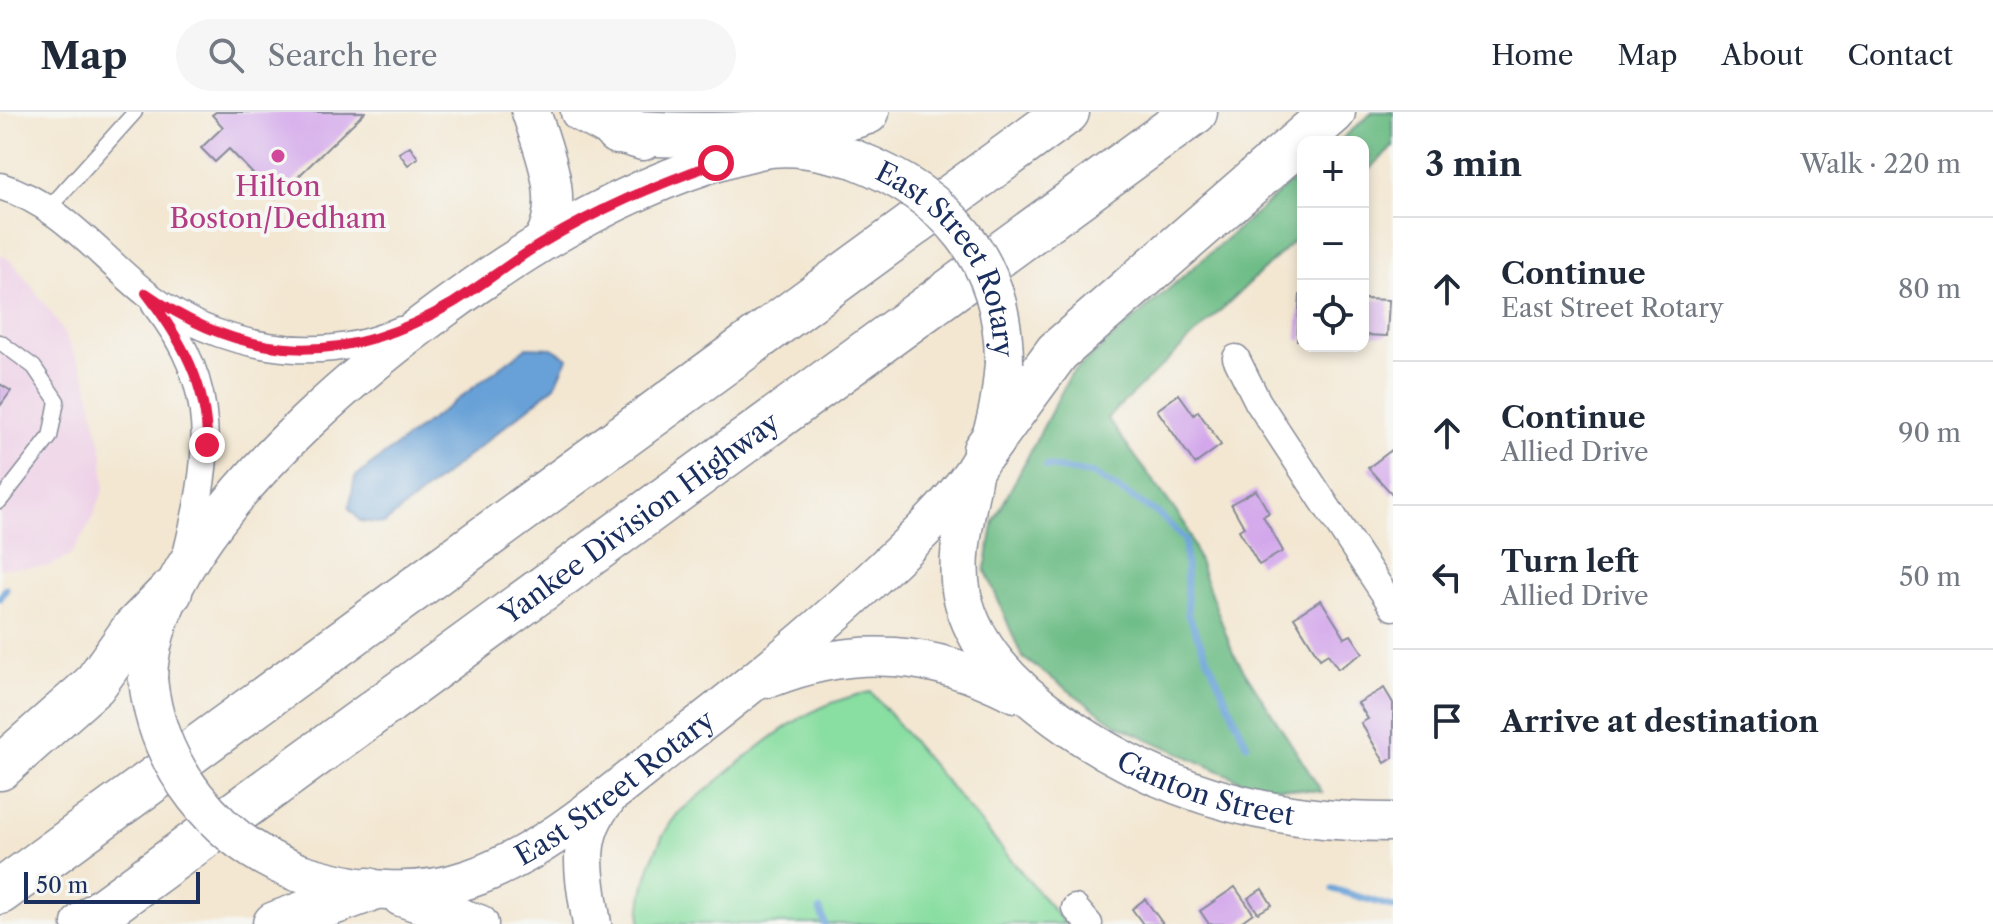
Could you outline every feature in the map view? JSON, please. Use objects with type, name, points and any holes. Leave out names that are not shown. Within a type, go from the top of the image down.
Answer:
[{"type":"highway","points":[[598,122],[718,135],[824,124],[867,112]]},
{"type":"highway","points":[[780,148],[870,121],[882,112]]},
{"type":"highway","points":[[0,892],[1067,112]]},
{"type":"highway","name":"Yankee Division Highway","points":[[84,924],[1195,112]]},
{"type":"highway","points":[[980,461],[1057,352],[1333,112]]},
{"type":"highway","points":[[0,768],[94,685],[133,630],[177,580]]},
{"type":"highway","points":[[275,924],[376,891]]},
{"type":"main road","points":[[531,112],[553,193],[552,223],[542,242]]},
{"type":"main road","points":[[598,122],[649,143],[695,150],[780,148]]},
{"type":"main road","name":"East Street Rotary","points":[[780,148],[854,159],[903,179],[939,206],[960,229],[986,271],[997,301],[1004,363],[1001,395],[980,461],[915,539],[749,686],[629,779],[529,850],[492,870],[440,887],[376,891],[297,872],[274,863],[237,840],[198,801],[164,742],[148,679],[155,631],[177,580],[230,505],[303,427],[362,374],[456,301],[542,242],[661,183],[780,148]]},
{"type":"main road","name":"Canton Street","points":[[980,461],[960,553],[963,598],[972,624],[990,656],[1035,703]]},
{"type":"main road","name":"Canton Street","points":[[749,686],[793,669],[826,661],[899,656],[948,664],[1035,703],[1122,761],[1166,784],[1220,802],[1295,816],[1393,822]]},
{"type":"main road","points":[[592,924],[584,871],[585,838],[599,808],[629,779]]},
{"type":"main road","points":[[376,891],[433,905],[479,924]]},
{"type":"street","points":[[0,186],[48,209],[146,293],[180,315],[229,337],[309,349],[353,346],[385,337],[456,301]]},
{"type":"street","points":[[146,293],[187,352],[204,405],[206,459],[177,580]]},
{"type":"street","points":[[1236,358],[1258,402],[1393,607]]},
{"type":"lane","points":[[48,209],[135,112]]},
{"type":"lane","points":[[0,342],[34,367],[57,401],[50,437],[0,501]]},
{"type":"shaded area","points":[[0,254],[13,262],[56,319],[86,376],[103,456],[104,489],[91,521],[70,556],[47,567],[0,568]]},
{"type":"green space","points":[[1373,112],[1393,112],[1393,147],[1369,169],[1369,136],[1345,136]]},
{"type":"green space","points":[[1297,177],[1297,238],[1107,418],[1185,524],[1233,653],[1322,792],[1248,784],[1117,725],[1022,657],[985,569],[994,521],[1071,374]]},
{"type":"green space","points":[[871,692],[1065,924],[640,924],[650,865],[670,823],[679,812],[791,724],[842,699]]},
{"type":"water","points":[[527,347],[552,348],[568,358],[555,386],[384,524],[360,521],[349,508],[355,477]]},
{"type":"building","name":"Hilton Boston/Dedham","points":[[216,112],[365,112],[276,198],[229,149],[215,162],[201,148],[223,127],[212,115]]},
{"type":"building","points":[[410,146],[418,158],[408,165],[399,153]]},
{"type":"building","points":[[1369,299],[1389,300],[1387,336],[1369,335]]},
{"type":"building","points":[[0,384],[11,391],[0,406]]},
{"type":"building","points":[[1179,394],[1194,415],[1198,411],[1221,445],[1195,464],[1157,410]]},
{"type":"building","points":[[1393,449],[1393,495],[1368,468]]},
{"type":"building","points":[[1256,490],[1269,513],[1263,516],[1283,551],[1259,565],[1239,530],[1244,527],[1231,504]]},
{"type":"building","points":[[1321,600],[1345,638],[1351,635],[1363,653],[1338,669],[1328,654],[1320,659],[1294,617]]},
{"type":"building","points":[[1384,688],[1393,703],[1393,758],[1385,763],[1361,723],[1368,719],[1358,703]]},
{"type":"building","points":[[1235,887],[1253,913],[1238,924],[1209,924],[1200,911]]},
{"type":"building","points":[[1262,889],[1272,905],[1258,913],[1248,898]]},
{"type":"building","points":[[1145,899],[1163,924],[1143,924],[1132,909]]},
{"type":"waterway","points":[[1046,466],[1093,474],[1159,514],[1185,540],[1188,615],[1247,745]]},
{"type":"waterway","points":[[0,598],[6,589]]},
{"type":"waterway","points":[[1333,889],[1393,907]]},
{"type":"waterway","points":[[820,910],[825,924]]},
{"type":"place","name":"Hilton Boston/Dedham","points":[[278,156]]},
{"type":"route","points":[[207,445],[204,405],[187,352],[146,293],[168,309],[229,337],[266,346],[309,349],[353,346],[417,323],[456,301],[542,242],[603,209],[716,163]]}]
